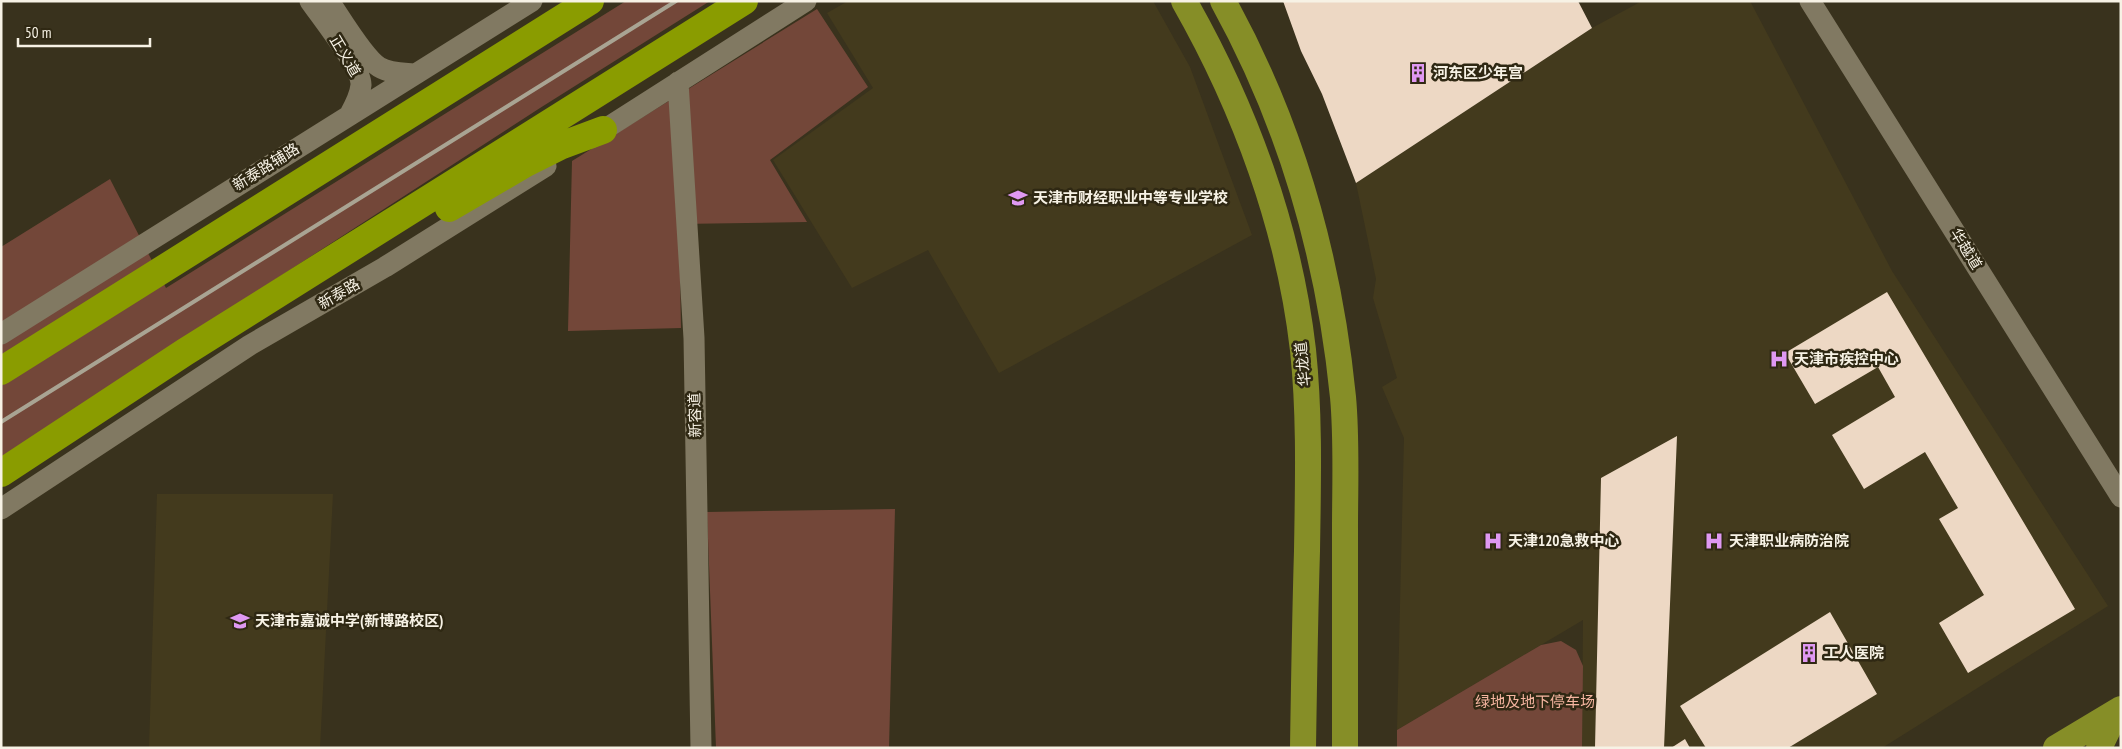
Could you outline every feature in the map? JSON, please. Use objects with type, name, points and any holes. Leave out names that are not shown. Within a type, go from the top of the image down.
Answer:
[{"type":"highway","points":[[1,371],[590,1]]},
{"type":"highway","points":[[1,473],[185,352],[744,1]]},
{"type":"highway","points":[[268,300],[362,260],[526,163],[560,146],[603,130]]},
{"type":"main road","name":"华龙道","points":[[1184,1],[1218,66],[1255,151],[1270,195],[1295,299],[1302,349],[1309,458],[1302,748]]},
{"type":"main road","points":[[1223,1],[1257,66],[1284,134],[1317,238],[1327,283],[1343,399],[1345,748]]},
{"type":"main road","points":[[2060,747],[2121,711]]},
{"type":"main road","points":[[2099,748],[2112,721],[2121,711]]},
{"type":"street","name":"正义道","points":[[310,1],[354,64],[361,83],[359,96],[350,114]]},
{"type":"street","name":"正义道","points":[[329,1],[366,54],[378,67],[394,72],[413,74]]},
{"type":"street","name":"新泰路辅路","points":[[1,334],[532,1]]},
{"type":"street","name":"新泰路","points":[[1,509],[250,345],[385,267],[806,1]]},
{"type":"street","name":"华越道","points":[[1810,1],[2121,497]]},
{"type":"street","name":"新容道","points":[[678,82],[694,338],[701,748]]},
{"type":"shaded area","name":"天津市财经职业中等专业学校","points":[[848,1],[1153,1],[1190,67],[1252,235],[999,373],[928,250],[852,288],[773,160],[873,88],[827,13]]},
{"type":"shaded area","points":[[1642,1],[1750,1],[1892,271],[2108,606],[1882,748],[1582,748],[1583,620],[1397,730],[1404,438],[1382,387],[1397,378],[1373,298],[1376,279],[1356,183],[1592,28]]},
{"type":"shaded area","name":"天津市嘉诚中学(新博路校区)","points":[[157,494],[333,494],[320,748],[149,748]]},
{"type":"green space","points":[[626,1],[710,1],[540,108],[1,457],[1,247],[110,179],[166,288]]},
{"type":"green space","points":[[817,9],[868,87],[770,160],[807,222],[679,224],[681,328],[568,331],[572,161]]},
{"type":"green space","points":[[895,509],[889,748],[716,748],[707,512]]},
{"type":"green space","name":"绿地及地下停车场","points":[[1561,641],[1576,650],[1583,666],[1582,748],[1397,748],[1397,730],[1541,645]]},
{"type":"building","name":"河东区少年宫","points":[[1283,1],[1578,1],[1592,28],[1356,183],[1322,94],[1301,51]]},
{"type":"building","points":[[1887,292],[2075,609],[1968,673],[1939,623],[1984,595],[1939,519],[1958,508],[1925,452],[1864,489],[1832,435],[1895,397],[1878,367],[1815,404],[1785,353]]},
{"type":"building","points":[[1677,436],[1664,748],[1595,748],[1601,478]]},
{"type":"building","name":"工人医院","points":[[1830,612],[1877,694],[1788,748],[1706,748],[1680,706]]},
{"type":"building","points":[[1685,739],[1690,748],[1671,748]]},
{"type":"railway","points":[[1,422],[676,1]]},
{"type":"place","name":"河东区少年宫","points":[[1418,73]]},
{"type":"place","name":"天津市财经职业中等专业学校","points":[[1018,198]]},
{"type":"place","name":"天津市疾控中心","points":[[1779,359]]},
{"type":"place","name":"天津120急救中心","points":[[1493,541]]},
{"type":"place","name":"天津职业病防治院","points":[[1714,541]]},
{"type":"place","name":"天津市嘉诚中学(新博路校区)","points":[[240,621]]},
{"type":"place","name":"工人医院","points":[[1809,653]]}]
